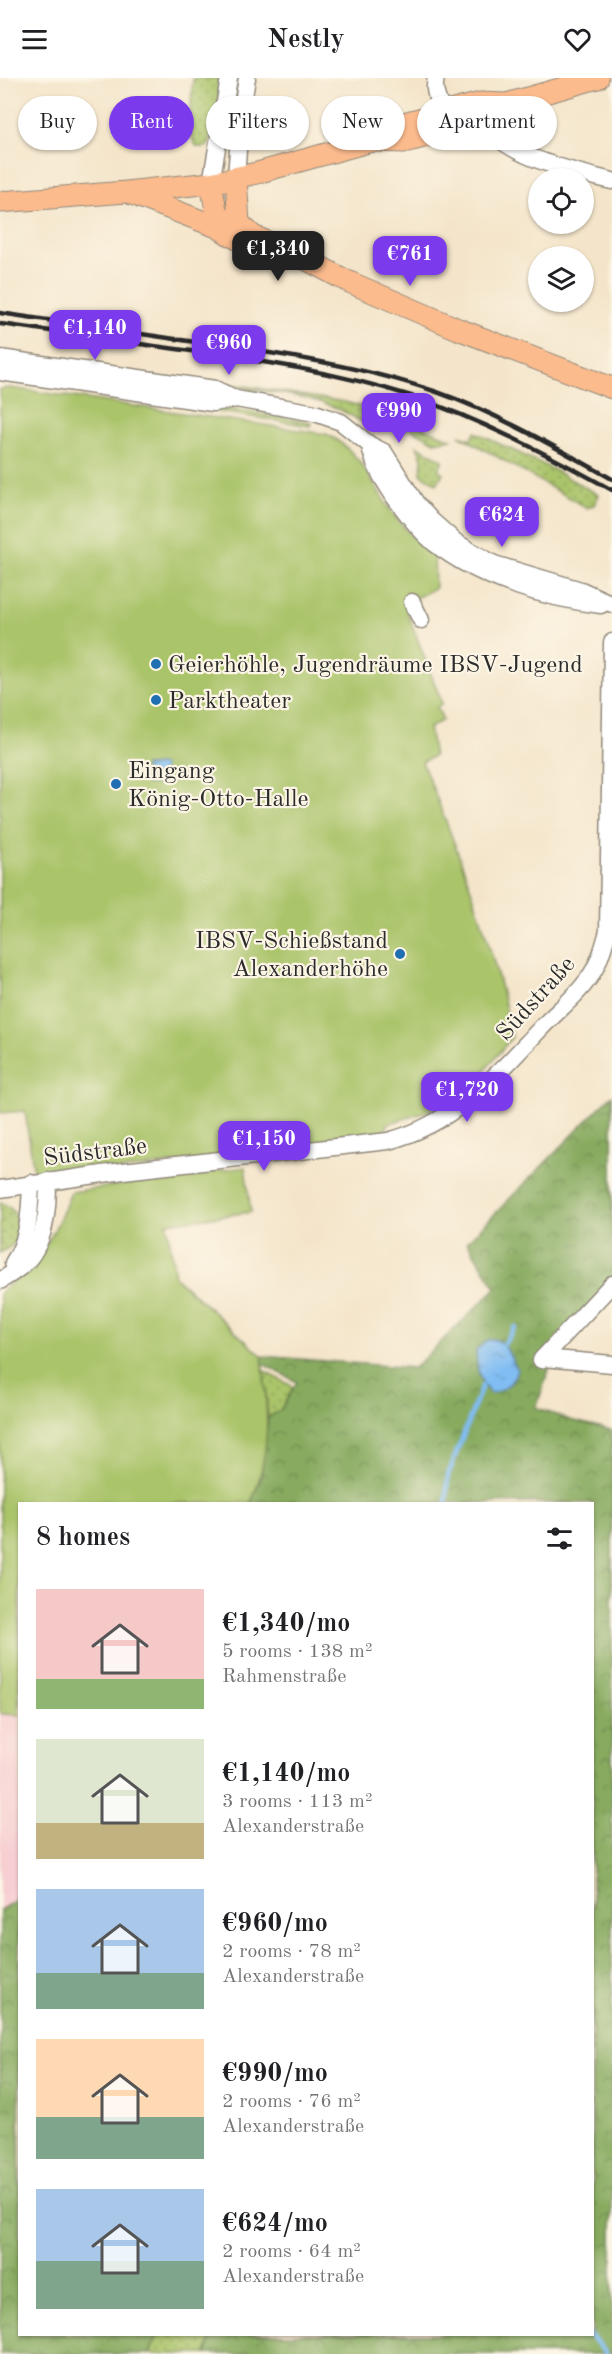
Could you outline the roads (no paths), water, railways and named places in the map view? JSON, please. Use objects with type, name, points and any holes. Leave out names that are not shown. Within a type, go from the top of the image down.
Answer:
[{"type":"main road","points":[[534,96],[598,78]]},
{"type":"main road","points":[[0,202],[211,183],[417,129]]},
{"type":"main road","points":[[236,178],[239,223],[253,236],[292,252],[347,281],[458,329],[612,388]]},
{"type":"main road","points":[[211,183],[216,210],[228,234]]},
{"type":"main road","points":[[126,192],[200,220],[250,248],[304,271],[347,281]]},
{"type":"street","points":[[211,183],[229,78]]},
{"type":"street","points":[[236,178],[239,130],[247,78]]},
{"type":"street","points":[[435,96],[433,88],[436,78]]},
{"type":"street","points":[[519,150],[572,171],[612,181]]},
{"type":"street","points":[[0,358],[215,388],[236,399],[315,413],[342,422],[370,445],[374,463],[405,513],[433,542],[448,553],[490,575],[517,585],[578,602],[612,605]]},
{"type":"street","points":[[0,365],[169,390],[192,385]]},
{"type":"street","points":[[0,372],[213,403],[236,399]]},
{"type":"street","points":[[412,602],[422,620]]},
{"type":"street","name":"Südstraße","points":[[0,1189],[244,1156],[388,1141],[413,1134],[438,1122],[470,1100],[582,988],[601,955],[610,932],[612,642]]},
{"type":"street","points":[[0,1281],[25,1263],[44,1228],[48,1211],[40,1182]]},
{"type":"street","points":[[612,1284],[542,1359],[612,1364]]},
{"type":"water","points":[[163,765],[164,784],[145,784],[145,766]]},
{"type":"water","points":[[494,1339],[504,1344],[517,1369],[508,1385],[491,1394],[481,1379],[476,1350],[487,1340]]},
{"type":"waterway","points":[[504,1344],[515,1327]]},
{"type":"waterway","points":[[446,1502],[448,1475],[482,1386]]},
{"type":"waterway","points":[[592,2336],[606,2354]]},
{"type":"railway","points":[[0,313],[291,356],[379,375],[437,392],[482,410],[612,479]]},
{"type":"railway","points":[[0,324],[213,354],[355,380],[437,405],[489,427],[612,490]]},
{"type":"place","name":"Geierhöhle, Jugendräume IBSV-Jugend","points":[[156,664]]},
{"type":"place","name":"Parktheater","points":[[156,700]]},
{"type":"place","name":"Eingang König-Otto-Halle","points":[[116,784]]},
{"type":"place","name":"IBSV-Schießstand Alexanderhöhe","points":[[400,954]]}]
